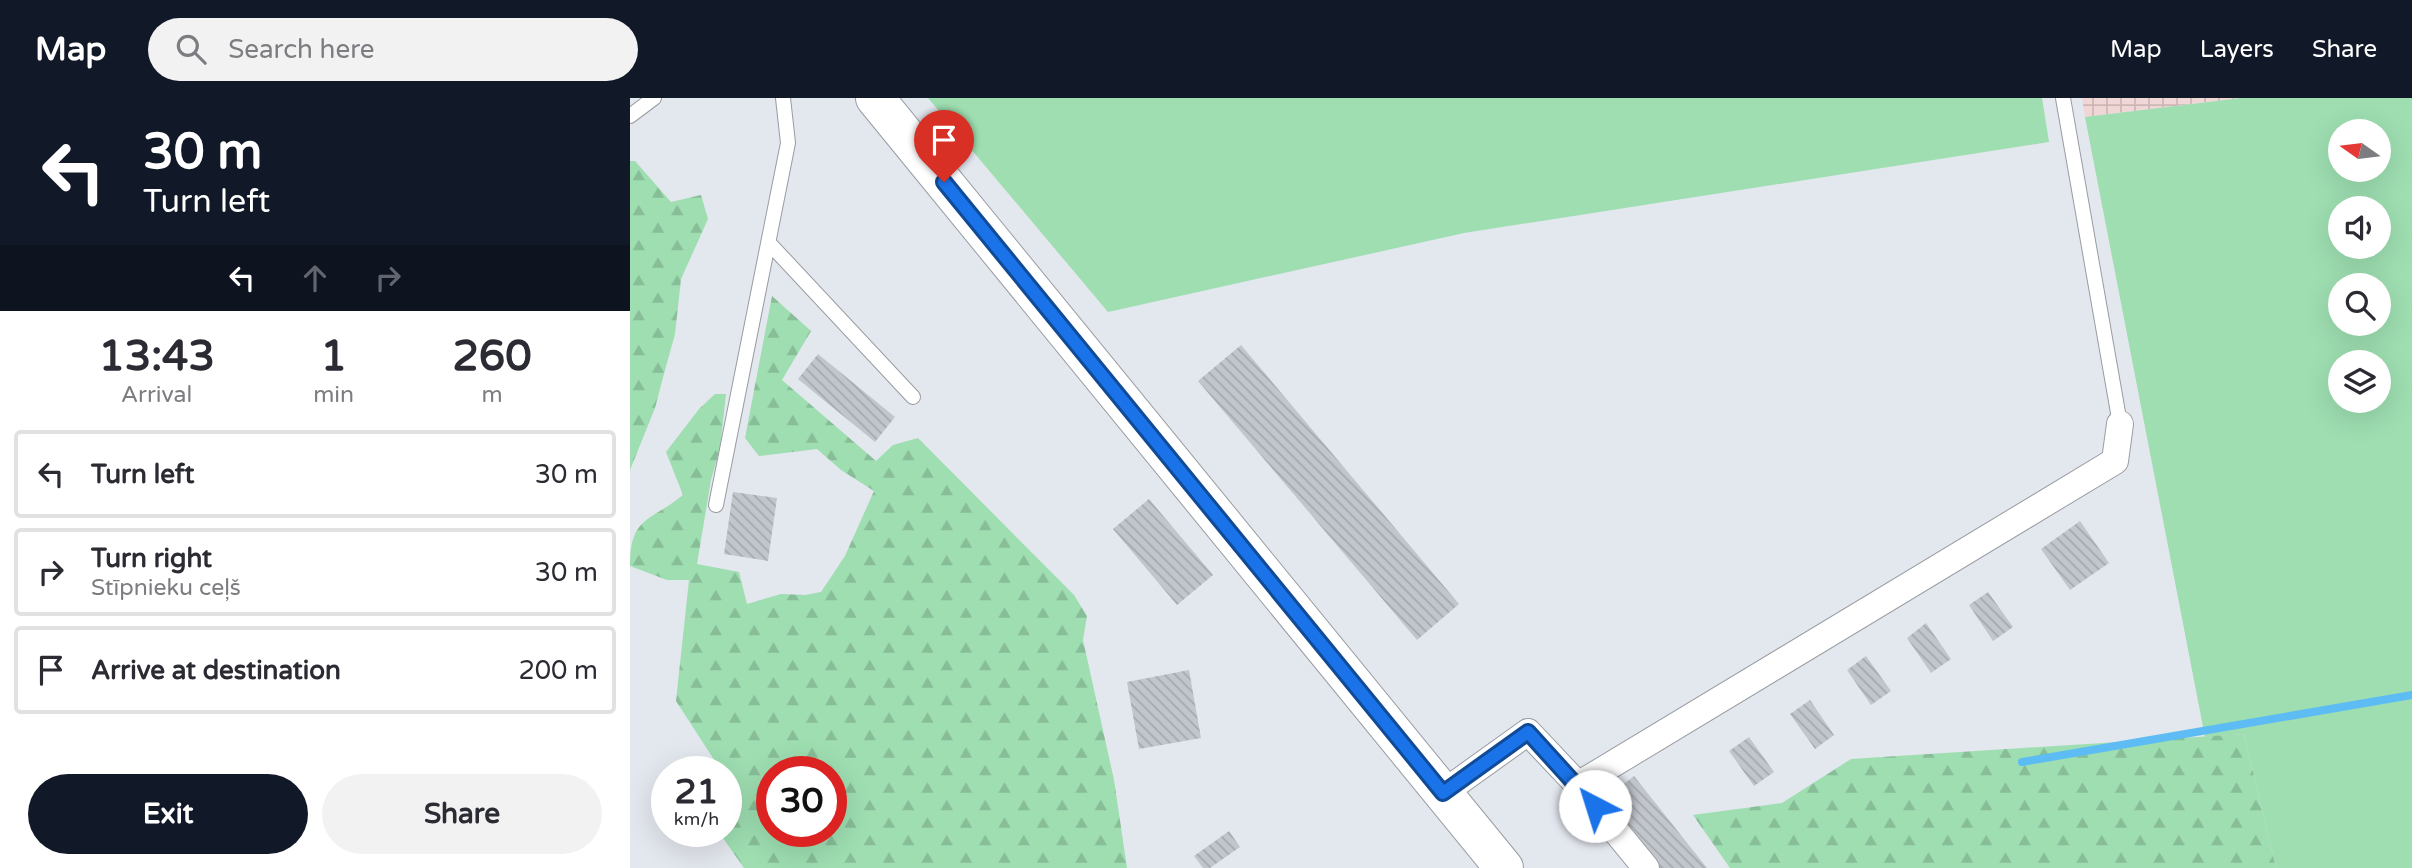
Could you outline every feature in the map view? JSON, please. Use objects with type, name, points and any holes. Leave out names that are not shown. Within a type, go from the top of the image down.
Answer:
[{"type":"main road","points":[[875,98],[1504,868]]},
{"type":"street","points":[[1578,785],[2115,461],[2120,424]]},
{"type":"street","points":[[1443,793],[1528,732],[1578,785],[1646,868]]},
{"type":"lane","points":[[630,116],[653,98]]},
{"type":"lane","points":[[716,505],[788,143],[783,98]]},
{"type":"lane","points":[[2063,98],[2120,424]]},
{"type":"lane","points":[[769,243],[913,397]]},
{"type":"shaded area","points":[[2082,98],[2241,98],[2085,117]]},
{"type":"green space","points":[[928,98],[2042,98],[2049,142],[1464,233],[1108,312]]},
{"type":"green space","points":[[2241,98],[2412,98],[2412,868],[2276,868],[2244,734],[2205,737],[2085,117]]},
{"type":"green space","points":[[630,161],[635,161],[671,202],[701,195],[708,219],[681,279],[675,334],[655,408],[630,470]]},
{"type":"green space","points":[[772,296],[811,331],[782,380],[876,461],[893,445],[918,438],[1074,595],[1087,616],[1083,640],[1114,780],[1127,868],[744,868],[729,847],[742,847],[742,756],[712,756],[676,701],[689,580],[667,580],[630,566],[631,550],[638,529],[683,495],[666,452],[699,409],[715,394],[726,394],[720,448],[711,480],[697,564],[739,572],[747,604],[781,594],[805,595],[821,592],[845,556],[874,491],[841,470],[817,449],[759,456],[745,438]]},
{"type":"green space","points":[[2244,734],[2276,868],[1730,868],[1693,815],[1782,803],[1851,759]]},
{"type":"building","points":[[1241,345],[1459,604],[1417,640],[1198,381]]},
{"type":"building","points":[[818,354],[895,417],[875,442],[798,379]]},
{"type":"building","points":[[733,492],[777,498],[768,561],[724,554]]},
{"type":"building","points":[[1149,499],[1213,575],[1177,605],[1113,529]]},
{"type":"building","points":[[2080,521],[2109,563],[2070,590],[2041,549]]},
{"type":"building","points":[[1988,592],[2013,627],[1993,641],[1969,605]]},
{"type":"building","points":[[1926,623],[1951,659],[1931,673],[1907,638]]},
{"type":"building","points":[[1866,656],[1891,691],[1871,705],[1847,670]]},
{"type":"building","points":[[1189,670],[1201,738],[1139,749],[1127,682]]},
{"type":"building","points":[[1810,700],[1834,735],[1815,749],[1790,714]]},
{"type":"building","points":[[1749,737],[1774,772],[1754,786],[1729,751]]},
{"type":"building","points":[[1634,776],[1707,868],[1660,868],[1605,799]]},
{"type":"building","points":[[1229,831],[1240,847],[1210,868],[1203,868],[1194,856]]},
{"type":"waterway","points":[[2022,762],[2412,695]]},
{"type":"route","points":[[944,182],[1443,793],[1528,732],[1595,806]]}]
